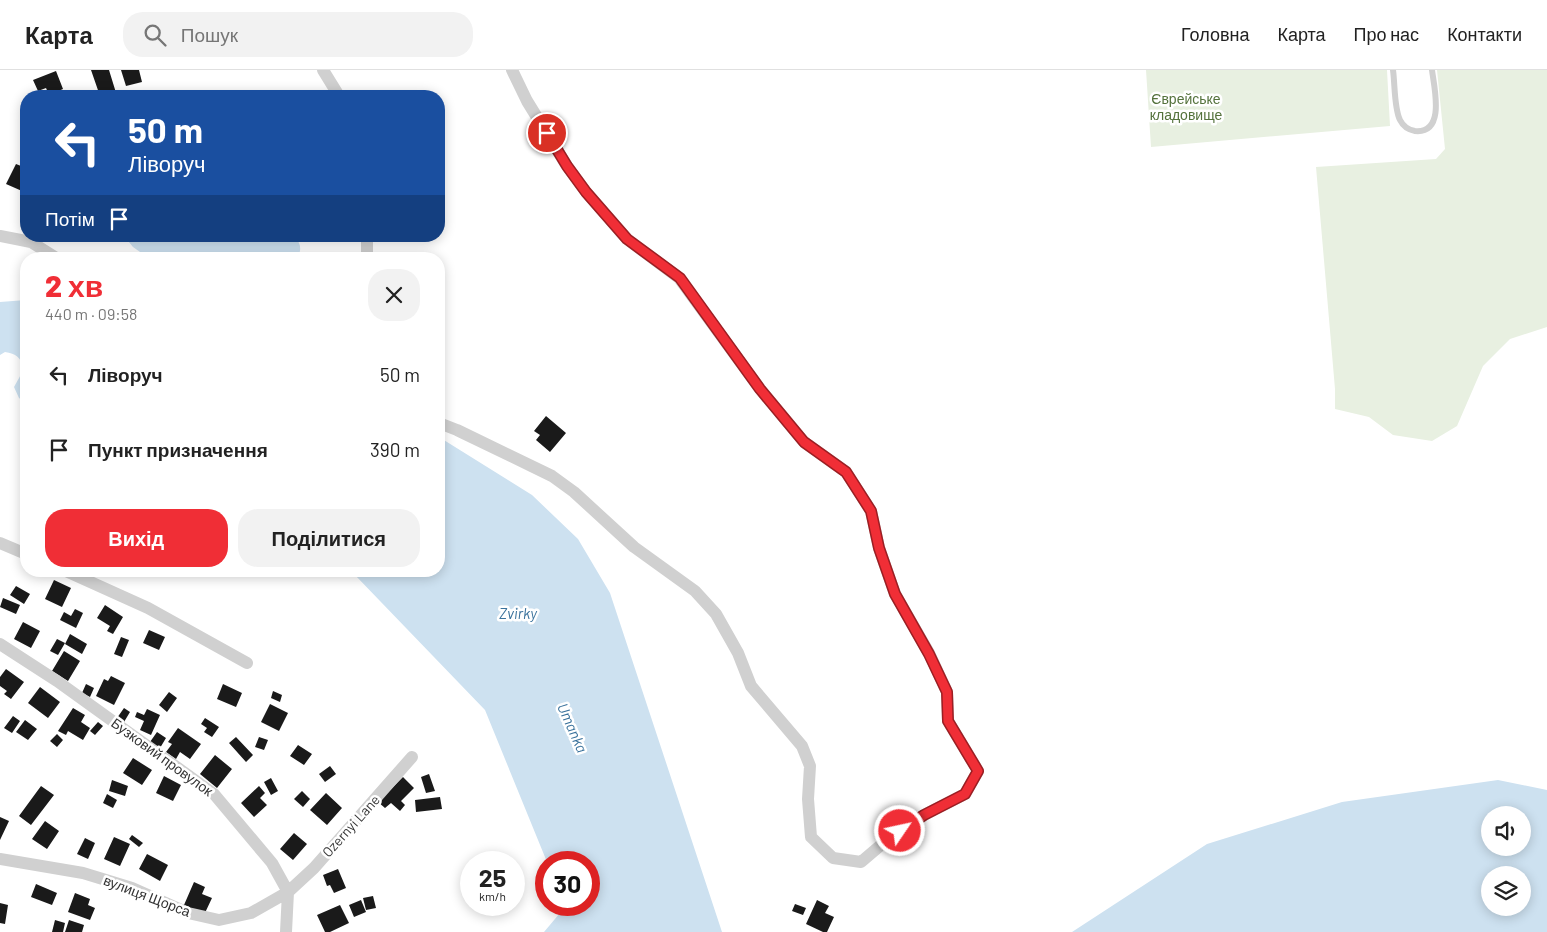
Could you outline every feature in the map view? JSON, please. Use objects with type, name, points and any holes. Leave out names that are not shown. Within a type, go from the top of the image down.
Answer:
[{"type":"street","points":[[323,70],[335,90]]},
{"type":"street","points":[[445,425],[552,476],[574,492],[634,547],[695,591],[716,614],[738,652],[751,686],[802,746],[810,766],[808,799],[812,837],[833,858],[861,862],[888,839],[924,815],[965,794],[978,771],[948,721],[947,692],[929,654],[895,594],[879,548],[871,511],[846,472],[804,442],[760,389],[680,278],[627,239],[586,192],[567,166],[527,101],[512,70]]},
{"type":"street","points":[[0,236],[20,240]]},
{"type":"street","points":[[31,242],[47,252]]},
{"type":"street","points":[[0,542],[20,551]]},
{"type":"street","points":[[79,577],[148,608],[246,663]]},
{"type":"street","name":"Бузковий провулок","points":[[0,644],[57,681],[214,794],[272,863],[288,892]]},
{"type":"street","name":"Ozernyi Lane","points":[[288,892],[314,868],[412,757]]},
{"type":"street","name":"вулиця Щорса","points":[[0,859],[83,873],[132,888],[188,913],[218,920],[251,913],[288,892]]},
{"type":"street","points":[[286,932],[288,892]]},
{"type":"lane","points":[[1394,70],[1399,119],[1407,128],[1418,131],[1430,126],[1436,116],[1432,70]]},
{"type":"green space","name":"Єврейське кладовище","points":[[1146,70],[1387,70],[1390,126],[1151,147]]},
{"type":"green space","points":[[1437,70],[1547,70],[1547,327],[1510,339],[1483,366],[1457,426],[1432,441],[1393,435],[1369,417],[1335,409],[1335,389],[1316,167],[1436,159],[1445,149]]},
{"type":"water","points":[[129,242],[298,242],[300,252],[140,252]]},
{"type":"water","points":[[20,300],[20,360],[18,357],[5,352],[0,355],[0,302]]},
{"type":"water","points":[[20,376],[20,399],[19,398],[14,387]]},
{"type":"water","name":"Zvirky","points":[[445,441],[532,495],[578,539],[610,593],[722,932],[544,932],[557,916],[600,916],[600,851],[543,851],[485,710],[357,577],[445,577]]},
{"type":"water","points":[[1498,780],[1547,790],[1547,932],[1072,932],[1207,844],[1342,802]]},
{"type":"building","points":[[91,70],[109,70],[115,90],[98,90]]},
{"type":"building","points":[[121,70],[139,70],[142,82],[126,86]]},
{"type":"building","points":[[56,71],[63,89],[47,90],[46,88],[38,90],[33,80]]},
{"type":"building","points":[[16,164],[20,166],[20,190],[6,184]]},
{"type":"building","points":[[546,416],[566,433],[550,452],[536,440],[540,435],[534,431]]},
{"type":"building","points":[[54,580],[71,588],[62,607],[45,599]]},
{"type":"building","points":[[16,586],[30,594],[24,604],[10,595]]},
{"type":"building","points":[[3,598],[20,605],[16,614],[0,607]]},
{"type":"building","points":[[105,605],[123,617],[113,634],[107,631],[110,626],[97,618]]},
{"type":"building","points":[[75,609],[83,613],[76,628],[60,620],[64,612],[71,616]]},
{"type":"building","points":[[23,622],[40,631],[31,648],[14,639]]},
{"type":"building","points":[[149,630],[165,637],[159,650],[143,643]]},
{"type":"building","points":[[70,634],[87,644],[82,654],[65,644]]},
{"type":"building","points":[[121,637],[129,640],[122,657],[114,654]]},
{"type":"building","points":[[57,639],[65,643],[58,655],[50,651]]},
{"type":"building","points":[[64,651],[80,661],[68,681],[52,671]]},
{"type":"building","points":[[6,669],[24,682],[11,699],[4,694],[7,691],[0,686],[0,677]]},
{"type":"building","points":[[111,676],[125,683],[114,705],[96,696],[104,679],[108,681]]},
{"type":"building","points":[[86,684],[94,688],[90,697],[82,693]]},
{"type":"building","points":[[223,684],[242,693],[236,707],[217,699]]},
{"type":"building","points":[[40,687],[60,702],[48,718],[28,703]]},
{"type":"building","points":[[273,691],[282,695],[280,702],[271,698]]},
{"type":"building","points":[[169,692],[177,698],[167,712],[159,705]]},
{"type":"building","points":[[270,704],[288,713],[279,731],[261,722]]},
{"type":"building","points":[[73,708],[85,715],[81,722],[90,728],[83,740],[68,731],[66,735],[58,731]]},
{"type":"building","points":[[124,708],[130,712],[124,722],[117,718]]},
{"type":"building","points":[[147,709],[160,715],[151,735],[140,730],[144,721],[135,717],[137,712],[144,715]]},
{"type":"building","points":[[13,716],[20,721],[12,733],[4,728]]},
{"type":"building","points":[[205,718],[219,727],[212,737],[204,732],[207,728],[201,724]]},
{"type":"building","points":[[25,720],[37,729],[28,740],[16,732]]},
{"type":"building","points":[[98,722],[103,726],[95,735],[90,731]]},
{"type":"building","points":[[178,728],[201,744],[190,759],[180,752],[176,759],[166,752],[172,744],[168,742]]},
{"type":"building","points":[[157,732],[166,738],[160,748],[150,742]]},
{"type":"building","points":[[57,734],[63,740],[57,747],[50,741]]},
{"type":"building","points":[[236,737],[253,755],[246,762],[229,743]]},
{"type":"building","points":[[259,737],[268,740],[264,750],[255,747]]},
{"type":"building","points":[[298,745],[312,754],[304,765],[290,756]]},
{"type":"building","points":[[215,755],[232,769],[217,788],[200,774]]},
{"type":"building","points":[[133,758],[152,770],[142,785],[123,773]]},
{"type":"building","points":[[330,766],[336,774],[325,782],[319,774]]},
{"type":"building","points":[[429,774],[435,791],[426,793],[421,777]]},
{"type":"building","points":[[164,776],[181,785],[173,801],[156,793]]},
{"type":"building","points":[[403,777],[414,788],[401,801],[405,805],[400,811],[391,803],[385,808],[378,802]]},
{"type":"building","points":[[271,778],[278,791],[271,795],[264,782]]},
{"type":"building","points":[[112,780],[128,786],[125,796],[109,791]]},
{"type":"building","points":[[41,786],[54,795],[31,825],[19,816]]},
{"type":"building","points":[[259,786],[265,793],[260,798],[267,805],[254,817],[241,803]]},
{"type":"building","points":[[302,791],[310,799],[303,807],[294,799]]},
{"type":"building","points":[[326,793],[342,808],[327,825],[310,810]]},
{"type":"building","points":[[107,794],[117,800],[113,808],[103,803]]},
{"type":"building","points":[[440,797],[442,809],[416,812],[415,800]]},
{"type":"building","points":[[0,817],[9,821],[0,840]]},
{"type":"building","points":[[45,821],[59,831],[47,849],[32,839]]},
{"type":"building","points":[[294,833],[307,844],[293,860],[280,849]]},
{"type":"building","points":[[132,835],[143,843],[139,847],[129,839]]},
{"type":"building","points":[[114,837],[130,844],[120,866],[104,859]]},
{"type":"building","points":[[85,838],[95,843],[88,859],[77,854]]},
{"type":"building","points":[[147,854],[168,865],[160,881],[139,869]]},
{"type":"building","points":[[338,869],[346,888],[334,893],[330,885],[327,886],[323,875]]},
{"type":"building","points":[[194,882],[205,887],[202,894],[212,898],[204,915],[184,905]]},
{"type":"building","points":[[36,884],[57,893],[52,905],[31,897]]},
{"type":"building","points":[[75,893],[90,899],[88,905],[95,908],[90,920],[68,912]]},
{"type":"building","points":[[373,896],[376,908],[366,910],[363,898]]},
{"type":"building","points":[[361,900],[366,912],[354,917],[349,905]]},
{"type":"building","points":[[817,900],[829,906],[825,913],[834,917],[827,932],[806,924]]},
{"type":"building","points":[[0,903],[8,905],[5,924],[0,923]]},
{"type":"building","points":[[795,904],[806,908],[803,915],[792,911]]},
{"type":"building","points":[[340,905],[349,923],[330,932],[325,932],[317,915]]},
{"type":"building","points":[[55,920],[65,923],[63,932],[52,932]]},
{"type":"building","points":[[69,920],[84,925],[82,932],[65,932]]},
{"type":"route","points":[[547,133],[567,166],[610,220],[627,239],[680,278],[696,303],[710,319],[760,389],[804,442],[846,472],[871,511],[879,548],[895,594],[929,654],[947,692],[948,721],[978,771],[965,794],[924,815],[900,831]]},
{"type":"water label","name":"Umanka","points":[[572,728]]}]
